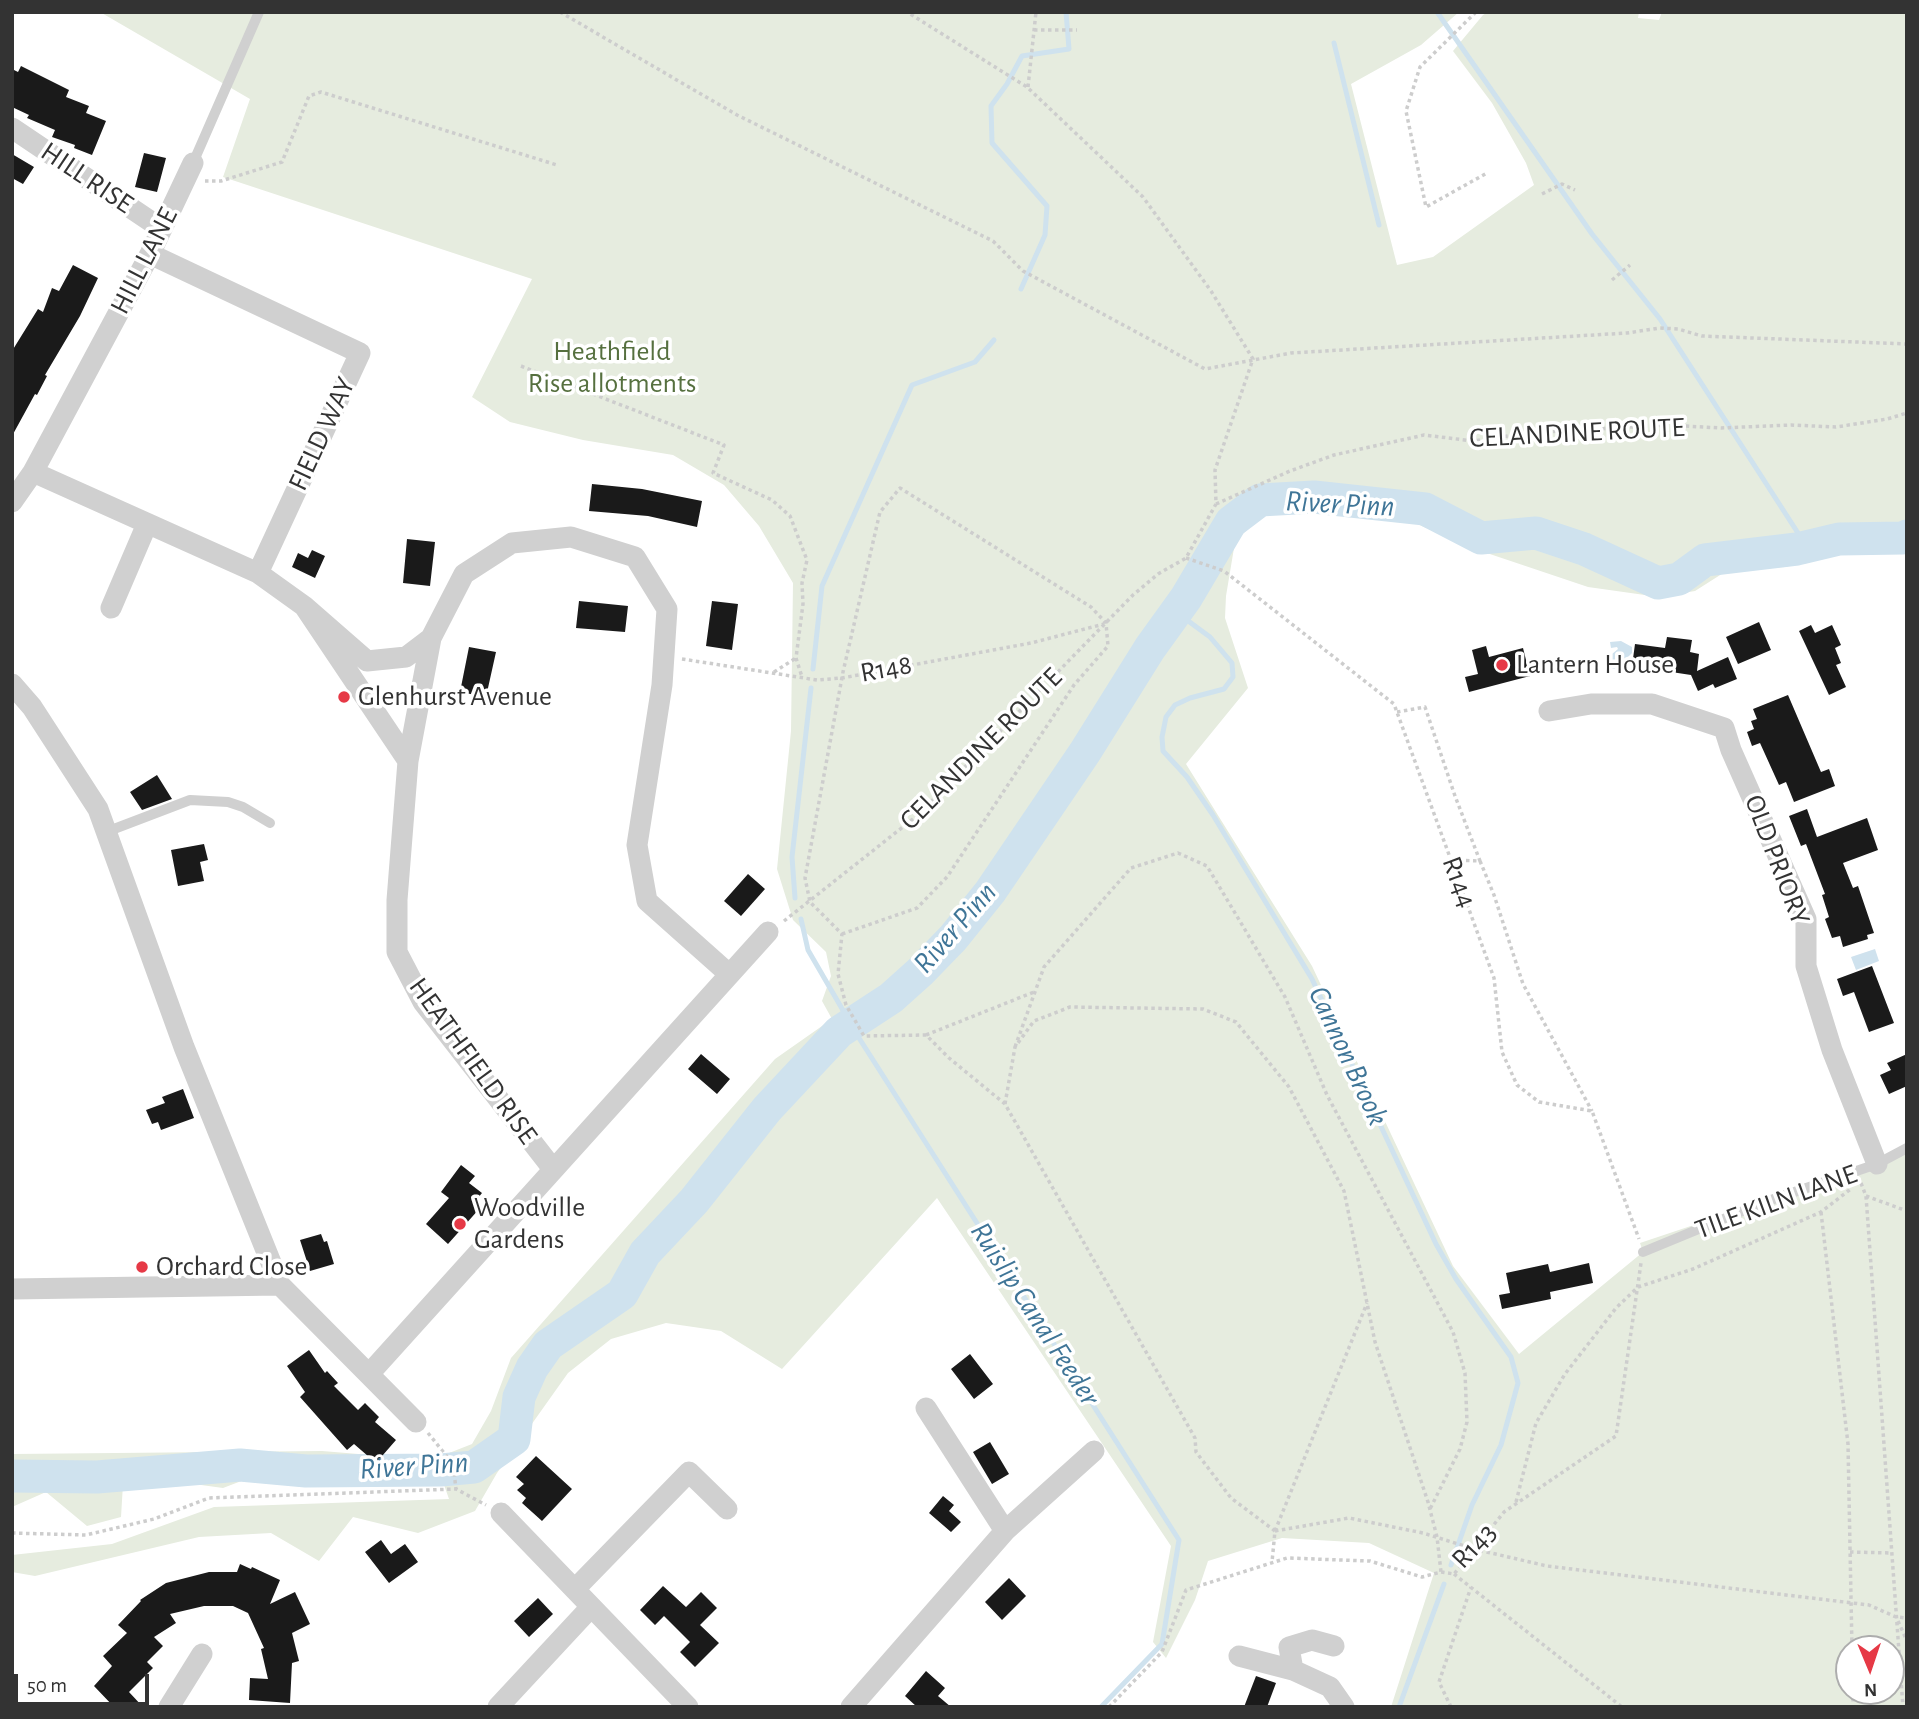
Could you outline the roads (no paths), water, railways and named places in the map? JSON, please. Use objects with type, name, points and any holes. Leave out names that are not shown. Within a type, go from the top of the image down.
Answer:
[{"type":"street","name":"HILL RISE","points":[[12,128],[162,229]]},
{"type":"street","name":"HILL LANE","points":[[12,502],[33,472],[150,254],[189,171]]},
{"type":"street","name":"FIELD WAY","points":[[150,254],[360,353],[258,573]]},
{"type":"street","points":[[33,472],[258,573],[304,606],[367,661],[406,657],[431,638]]},
{"type":"street","points":[[111,608],[147,524]]},
{"type":"street","points":[[408,761],[431,638],[464,574],[512,543],[571,537],[635,557],[667,609],[662,685],[637,845],[647,901],[729,974]]},
{"type":"street","points":[[304,606],[408,761]]},
{"type":"street","points":[[12,684],[32,707],[97,809],[184,1047],[280,1285],[416,1422]]},
{"type":"street","name":"OLD PRIORY","points":[[1549,711],[1591,704],[1652,704],[1713,722],[1724,728],[1731,750],[1806,919],[1806,965],[1832,1050],[1877,1164]]},
{"type":"street","name":"HEATHFIELD RISE","points":[[408,761],[397,900],[397,952],[423,1002],[553,1169]]},
{"type":"street","points":[[369,1374],[768,932]]},
{"type":"street","points":[[12,1289],[280,1285]]},
{"type":"street","points":[[926,1408],[1005,1531]]},
{"type":"street","points":[[851,1707],[1005,1531],[1094,1451]]},
{"type":"street","points":[[575,1589],[689,1472],[727,1509]]},
{"type":"street","points":[[500,1513],[688,1707]]},
{"type":"street","points":[[498,1707],[591,1606]]},
{"type":"street","points":[[1293,1671],[1289,1647],[1312,1640],[1334,1646]]},
{"type":"street","points":[[169,1707],[202,1654]]},
{"type":"street","points":[[1239,1656],[1293,1671],[1330,1687],[1344,1707]]},
{"type":"lane","name":"HILL LANE","points":[[189,171],[259,12]]},
{"type":"lane","points":[[106,832],[190,800],[206,799],[243,807],[270,823]]},
{"type":"lane","name":"TILE KILN LANE","points":[[1643,1252],[1762,1202],[1877,1164],[1907,1148]]},
{"type":"water","points":[[1621,641],[1632,647],[1632,653],[1616,669],[1610,669],[1606,659],[1618,649],[1611,648],[1610,642]]},
{"type":"water","points":[[1875,949],[1879,961],[1856,970],[1851,957]]},
{"type":"waterway","name":"Ruislip Canal Feeder","points":[[1021,289],[1045,235],[1047,206],[992,143],[991,106],[1022,56],[1069,49],[1066,12]]},
{"type":"waterway","points":[[1437,12],[1592,234],[1660,319],[1807,547]]},
{"type":"waterway","points":[[1334,43],[1379,225]]},
{"type":"waterway","name":"Ruislip Canal Feeder","points":[[813,669],[822,586],[912,385],[975,362],[994,340]]},
{"type":"waterway","name":"River Pinn","points":[[12,1476],[97,1477],[240,1465],[306,1471],[441,1470],[474,1467],[514,1439],[519,1397],[532,1368],[548,1345],[622,1294],[645,1253],[694,1201],[767,1109],[839,1032],[891,998],[920,972],[953,938],[990,892],[1085,752],[1150,648],[1186,598],[1231,522],[1260,500],[1314,497],[1425,509],[1481,538],[1536,533],[1584,549],[1658,583],[1679,579],[1705,560],[1797,549],[1839,539],[1907,536]]},
{"type":"waterway","name":"Cannon Brook","points":[[1176,612],[1210,637],[1232,663],[1233,677],[1224,689],[1175,705],[1166,717],[1162,737],[1163,751],[1187,777],[1213,815],[1312,979],[1436,1244],[1456,1279],[1511,1357],[1518,1383],[1501,1445],[1472,1505],[1451,1565]]},
{"type":"waterway","name":"Ruislip Canal Feeder","points":[[795,898],[792,857],[811,688]]},
{"type":"waterway","name":"Ruislip Canal Feeder","points":[[801,919],[808,950],[859,1038],[1179,1540],[1162,1644],[1101,1707]]},
{"type":"waterway","name":"Cannon Brook","points":[[1399,1707],[1444,1584]]},
{"type":"place","name":"Lantern House","points":[[1502,665]]},
{"type":"place","name":"Glenhurst Avenue","points":[[344,697]]},
{"type":"place","name":"Woodville Gardens","points":[[460,1224]]},
{"type":"place","name":"Orchard Close","points":[[142,1267]]},
{"type":"park label","name":"Heathfield Rise allotments","points":[[612,368]]}]
